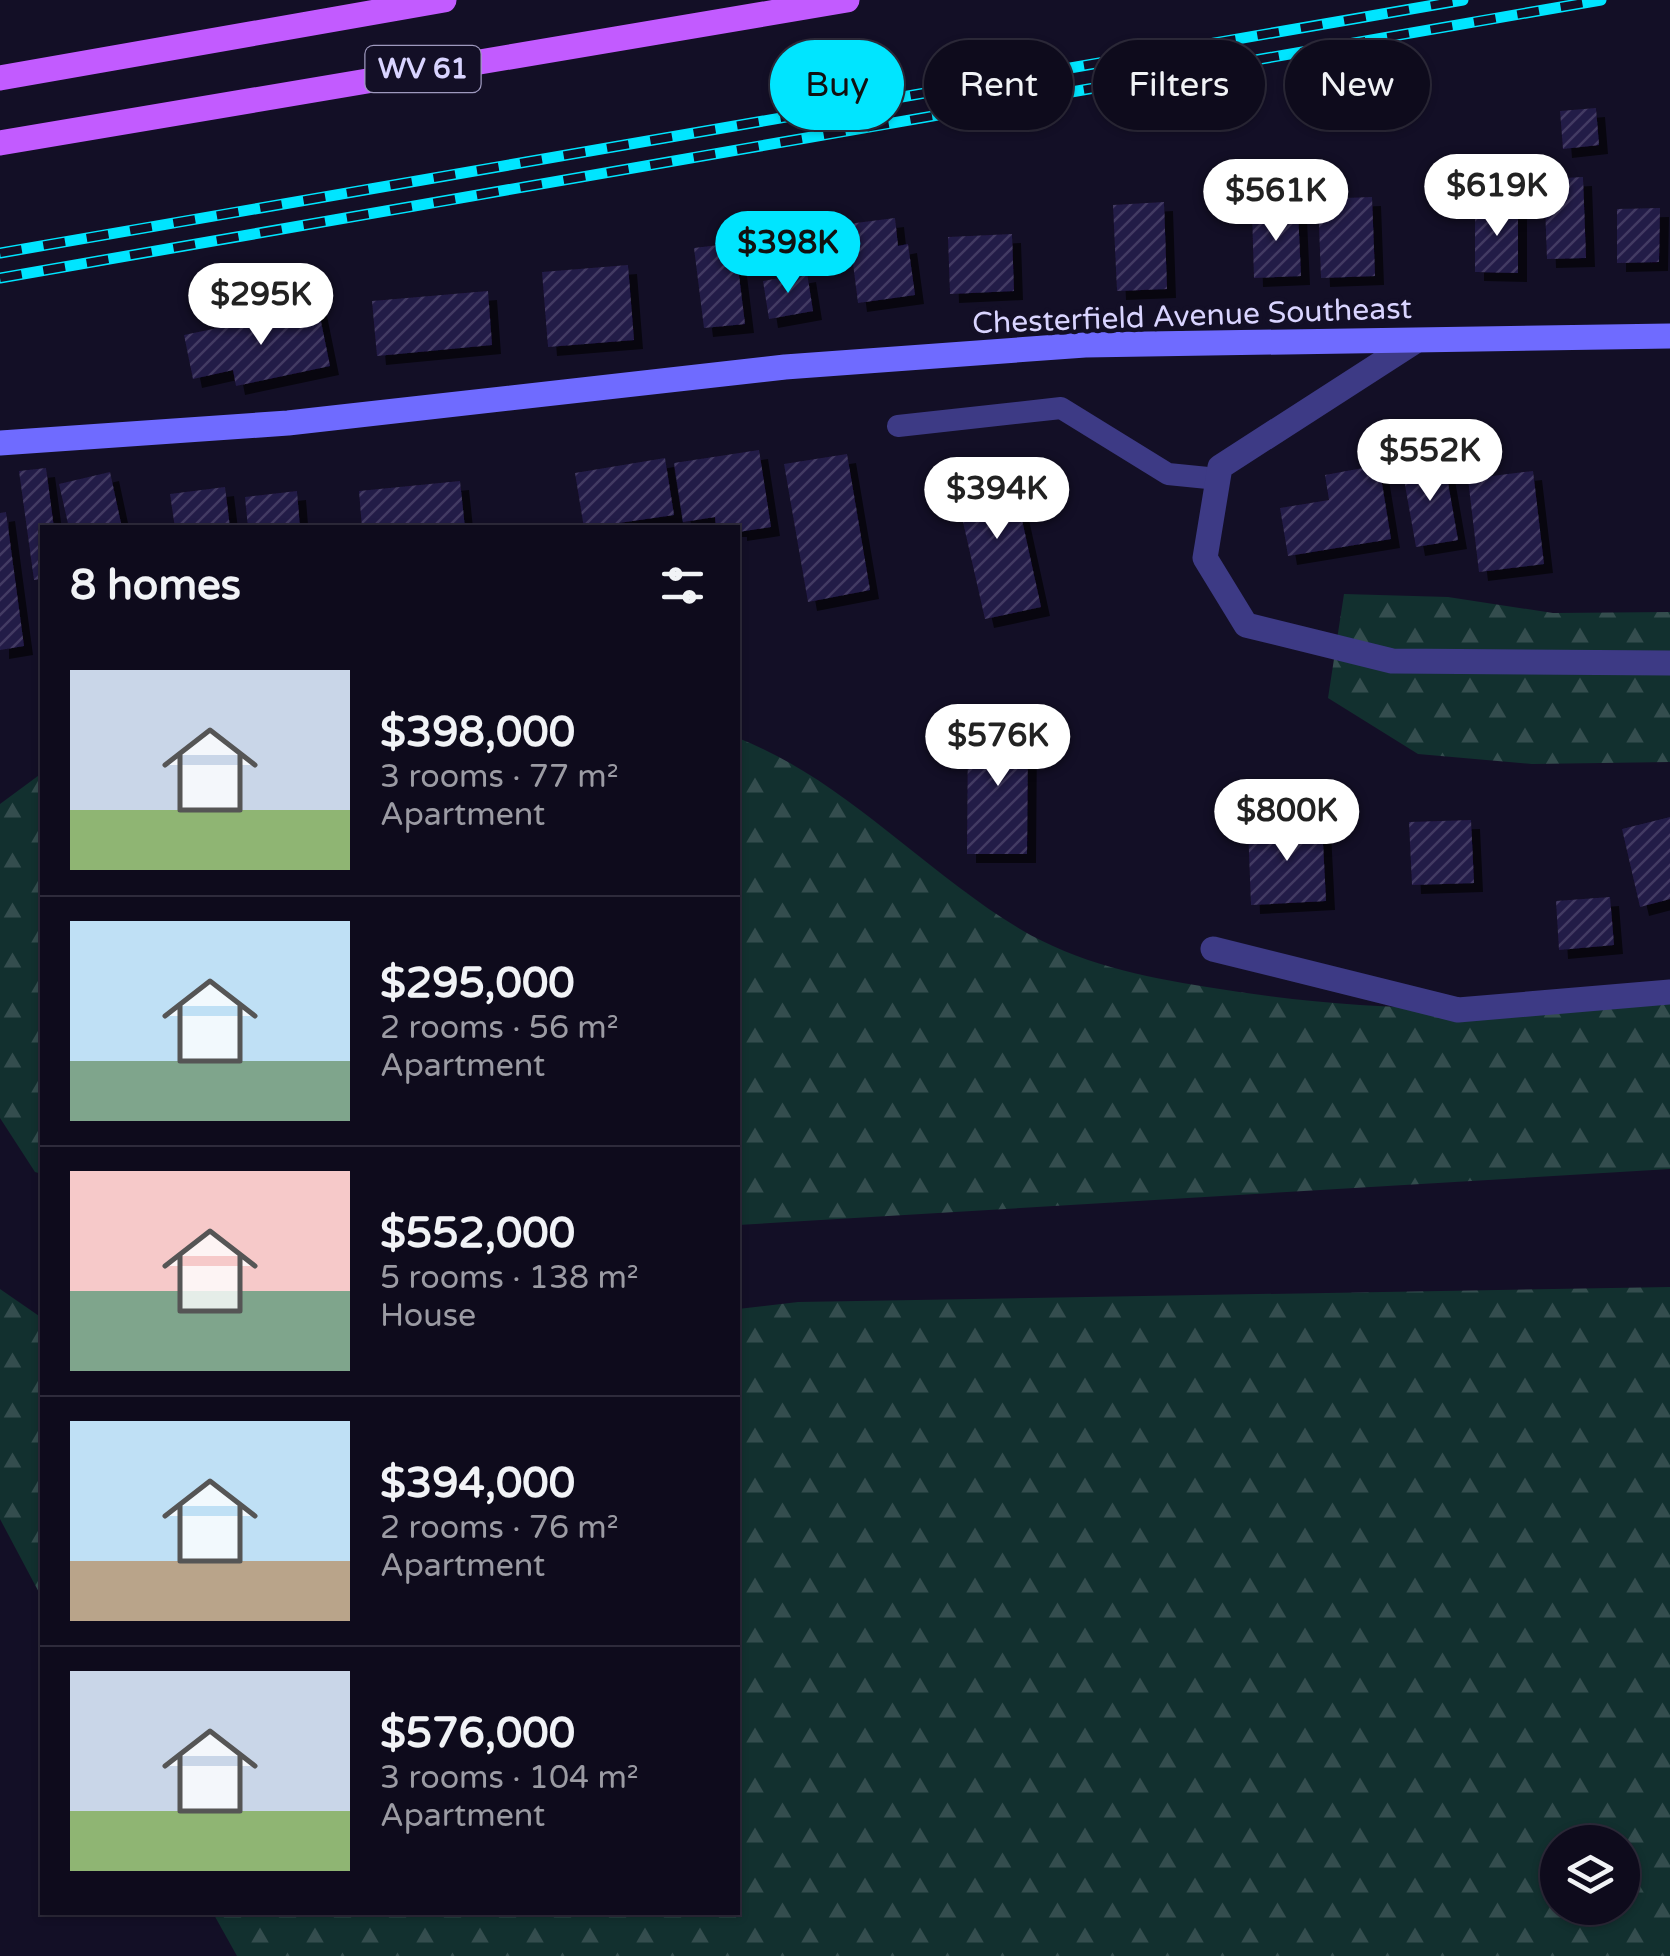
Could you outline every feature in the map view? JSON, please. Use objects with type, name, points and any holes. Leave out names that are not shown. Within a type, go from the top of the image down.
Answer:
[{"type":"main road","name":"WV 61","points":[[0,78],[444,0]]},
{"type":"main road","name":"WV 61","points":[[0,143],[847,0]]},
{"type":"street","name":"Chesterfield Avenue Southeast","points":[[0,443],[288,423],[785,368],[1086,345],[1670,336]]},
{"type":"street","points":[[1414,342],[1220,467],[1205,558],[1246,625],[1392,661],[1670,663]]},
{"type":"street","points":[[1213,949],[1458,1010],[1670,992]]},
{"type":"lane","points":[[898,426],[1061,408],[1168,474],[1218,478]]},
{"type":"green space","points":[[1344,594],[1448,597],[1553,613],[1670,612],[1670,762],[1532,764],[1418,754],[1328,698]]},
{"type":"green space","points":[[740,739],[813,777],[1020,929],[1064,951],[1111,967],[1237,992],[1389,1007],[1505,1007],[1670,995],[1670,1169],[740,1225]]},
{"type":"green space","points":[[40,774],[40,1173],[35,1172],[0,1118],[0,804]]},
{"type":"green space","points":[[1670,1287],[1670,1956],[237,1956],[214,1915],[740,1915],[740,1309],[798,1302]]},
{"type":"green space","points":[[0,1289],[40,1317],[40,1594],[0,1519]]},
{"type":"building","points":[[1596,108],[1599,145],[1563,149],[1560,111]]},
{"type":"building","points":[[1583,177],[1586,258],[1547,259],[1544,179]]},
{"type":"building","points":[[1372,197],[1375,276],[1321,278],[1318,199]]},
{"type":"building","points":[[1164,202],[1167,289],[1117,291],[1113,205]]},
{"type":"building","points":[[1475,205],[1518,205],[1518,273],[1475,272]]},
{"type":"building","points":[[1660,208],[1659,262],[1617,263],[1617,209]]},
{"type":"building","points":[[1298,211],[1301,276],[1254,278],[1252,212]]},
{"type":"building","points":[[895,218],[898,246],[908,244],[915,295],[858,303],[848,224]]},
{"type":"building","points":[[1012,234],[1014,291],[950,294],[948,237]]},
{"type":"building","points":[[735,243],[745,324],[704,328],[694,248]]},
{"type":"building","points":[[628,265],[634,340],[548,347],[542,272]]},
{"type":"building","points":[[807,273],[813,311],[769,319],[763,281]]},
{"type":"building","points":[[488,291],[492,345],[377,356],[372,301]]},
{"type":"building","points":[[318,307],[330,366],[236,386],[233,370],[193,379],[184,335]]},
{"type":"building","points":[[759,450],[771,527],[740,532],[740,525],[716,525],[715,517],[683,522],[674,463]]},
{"type":"building","points":[[847,454],[870,590],[808,602],[784,464]]},
{"type":"building","points":[[665,458],[674,515],[584,525],[575,473]]},
{"type":"building","points":[[1444,460],[1458,540],[1416,547],[1402,468]]},
{"type":"building","points":[[1010,465],[1041,607],[985,619],[953,478]]},
{"type":"building","points":[[1379,465],[1391,539],[1288,556],[1280,508],[1329,500],[1325,475]]},
{"type":"building","points":[[46,468],[54,525],[40,525],[40,579],[34,580],[19,471]]},
{"type":"building","points":[[1533,471],[1544,564],[1479,572],[1468,479]]},
{"type":"building","points":[[110,472],[121,525],[68,525],[59,484]]},
{"type":"building","points":[[460,481],[465,525],[362,525],[359,491]]},
{"type":"building","points":[[225,487],[230,525],[175,525],[170,494]]},
{"type":"building","points":[[297,491],[300,525],[248,525],[245,497]]},
{"type":"building","points":[[6,512],[24,646],[0,650],[0,513]]},
{"type":"building","points":[[968,724],[1028,724],[1027,854],[967,854]]},
{"type":"building","points":[[1670,817],[1670,899],[1640,907],[1622,829]]},
{"type":"building","points":[[1471,820],[1474,883],[1412,885],[1409,822]]},
{"type":"building","points":[[1322,824],[1326,901],[1251,905],[1248,827]]},
{"type":"building","points":[[1610,897],[1614,945],[1559,950],[1556,901]]},
{"type":"railway","points":[[0,253],[1463,0]]},
{"type":"railway","points":[[0,278],[1601,0]]}]
